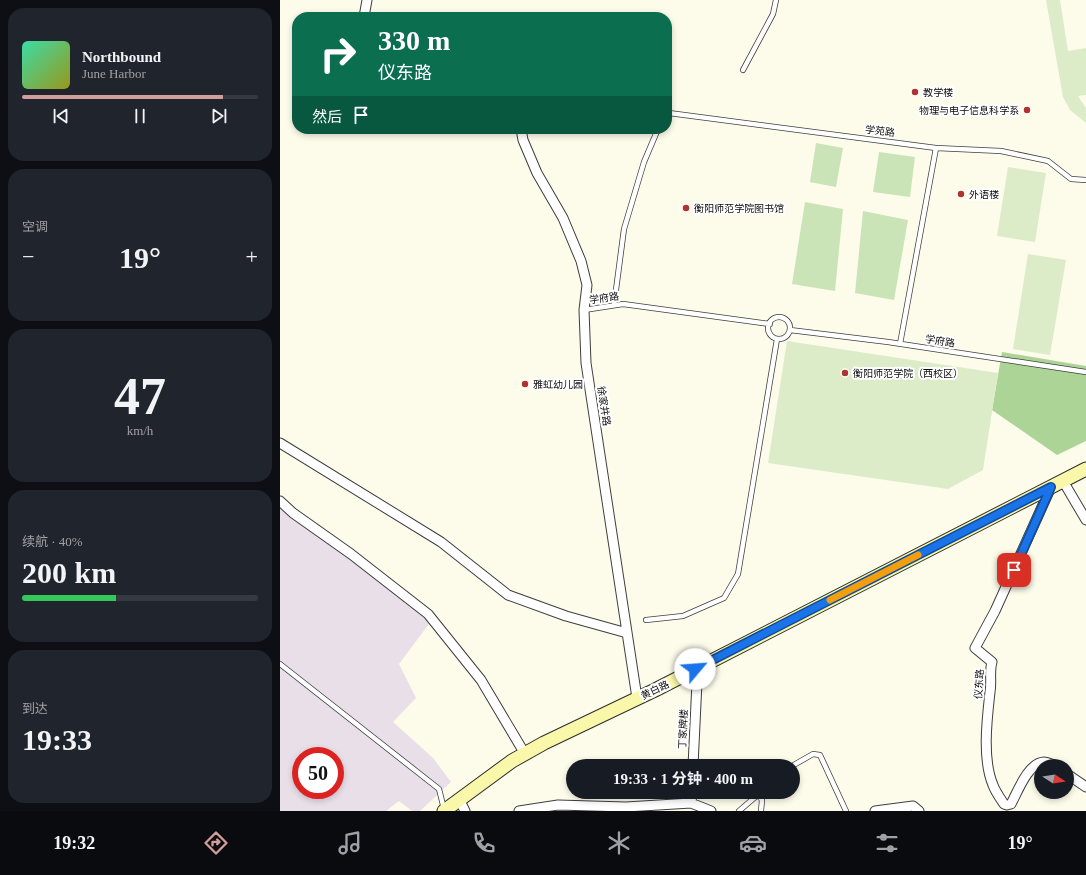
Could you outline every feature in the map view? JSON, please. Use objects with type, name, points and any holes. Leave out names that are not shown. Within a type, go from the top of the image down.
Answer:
[{"type":"main road","name":"黄白路","points":[[444,811],[462,805],[512,761],[525,754],[587,721],[695,669],[1086,469]]},
{"type":"street","points":[[365,12],[367,0]]},
{"type":"street","name":"徐家井路","points":[[522,134],[537,173],[563,218],[581,262],[587,285],[584,310],[586,363],[637,698]]},
{"type":"street","points":[[280,443],[441,542],[508,596],[566,616],[627,633]]},
{"type":"street","points":[[1057,484],[1086,520]]},
{"type":"street","name":"仪东路","points":[[1034,767],[1011,804],[1004,804],[992,785],[987,754],[988,702],[991,691],[990,671],[992,662],[975,648],[995,611],[1057,484]]},
{"type":"street","points":[[280,501],[293,514],[351,554],[428,614],[481,680],[525,754]]},
{"type":"street","name":"丁家牌楼","points":[[693,759],[697,682],[695,669]]},
{"type":"street","points":[[1074,779],[1086,787]]},
{"type":"street","points":[[691,799],[691,803]]},
{"type":"street","points":[[519,811],[558,805],[626,807],[691,803],[711,811]]},
{"type":"street","points":[[875,811],[913,806],[919,811]]},
{"type":"lane","points":[[743,70],[774,14],[776,0]]},
{"type":"lane","name":"学苑路","points":[[672,113],[936,148],[1001,151],[1048,161],[1070,179],[1086,180]]},
{"type":"lane","points":[[614,305],[624,229],[644,162],[656,134]]},
{"type":"lane","points":[[900,344],[936,148]]},
{"type":"lane","name":"学府路","points":[[584,310],[623,304],[770,324]]},
{"type":"lane","points":[[781,318],[788,322],[790,330],[787,336],[777,339],[770,333],[770,324],[772,320],[781,318]]},
{"type":"lane","name":"学府路","points":[[790,330],[900,344],[1086,372]]},
{"type":"lane","points":[[646,620],[683,616],[724,598],[738,574],[777,339]]},
{"type":"lane","points":[[280,664],[439,789],[444,811]]},
{"type":"lane","points":[[800,761],[813,754],[820,755],[846,811]]},
{"type":"lane","points":[[739,811],[753,799]]},
{"type":"lane","points":[[761,811],[762,799]]},
{"type":"shaded area","points":[[280,508],[350,556],[431,621],[399,664],[416,698],[393,722],[433,758],[451,782],[420,811],[412,811],[399,801],[386,811],[280,811]]},
{"type":"green space","points":[[1046,0],[1060,0],[1068,51],[1086,48],[1086,95],[1078,96],[1086,108],[1086,123],[1070,110],[1063,97]]},
{"type":"green space","points":[[816,143],[843,148],[836,187],[810,182]]},
{"type":"green space","points":[[879,152],[915,157],[910,197],[873,192]]},
{"type":"green space","points":[[1008,167],[1046,173],[1035,242],[997,236]]},
{"type":"green space","points":[[805,202],[843,209],[835,291],[792,284]]},
{"type":"green space","points":[[863,211],[908,220],[894,300],[855,293]]},
{"type":"green space","points":[[1028,254],[1066,260],[1050,355],[1013,349]]},
{"type":"green space","points":[[787,341],[998,373],[983,470],[948,489],[768,463]]},
{"type":"green space","points":[[1002,352],[1086,366],[1086,441],[1057,455],[992,410]]},
{"type":"slow traffic","points":[[830,600],[918,555]]},
{"type":"place","name":"教学楼","points":[[915,92]]},
{"type":"place","name":"物理与电子信息科学系","points":[[1027,110]]},
{"type":"place","name":"外语楼","points":[[961,194]]},
{"type":"place","name":"衡阳师范学院图书馆","points":[[686,208]]},
{"type":"place","name":"衡阳师范学院（西校区）","points":[[845,373]]},
{"type":"place","name":"雅虹幼儿园","points":[[525,384]]},
{"type":"route","points":[[695,669],[1051,487],[1014,570]]}]
